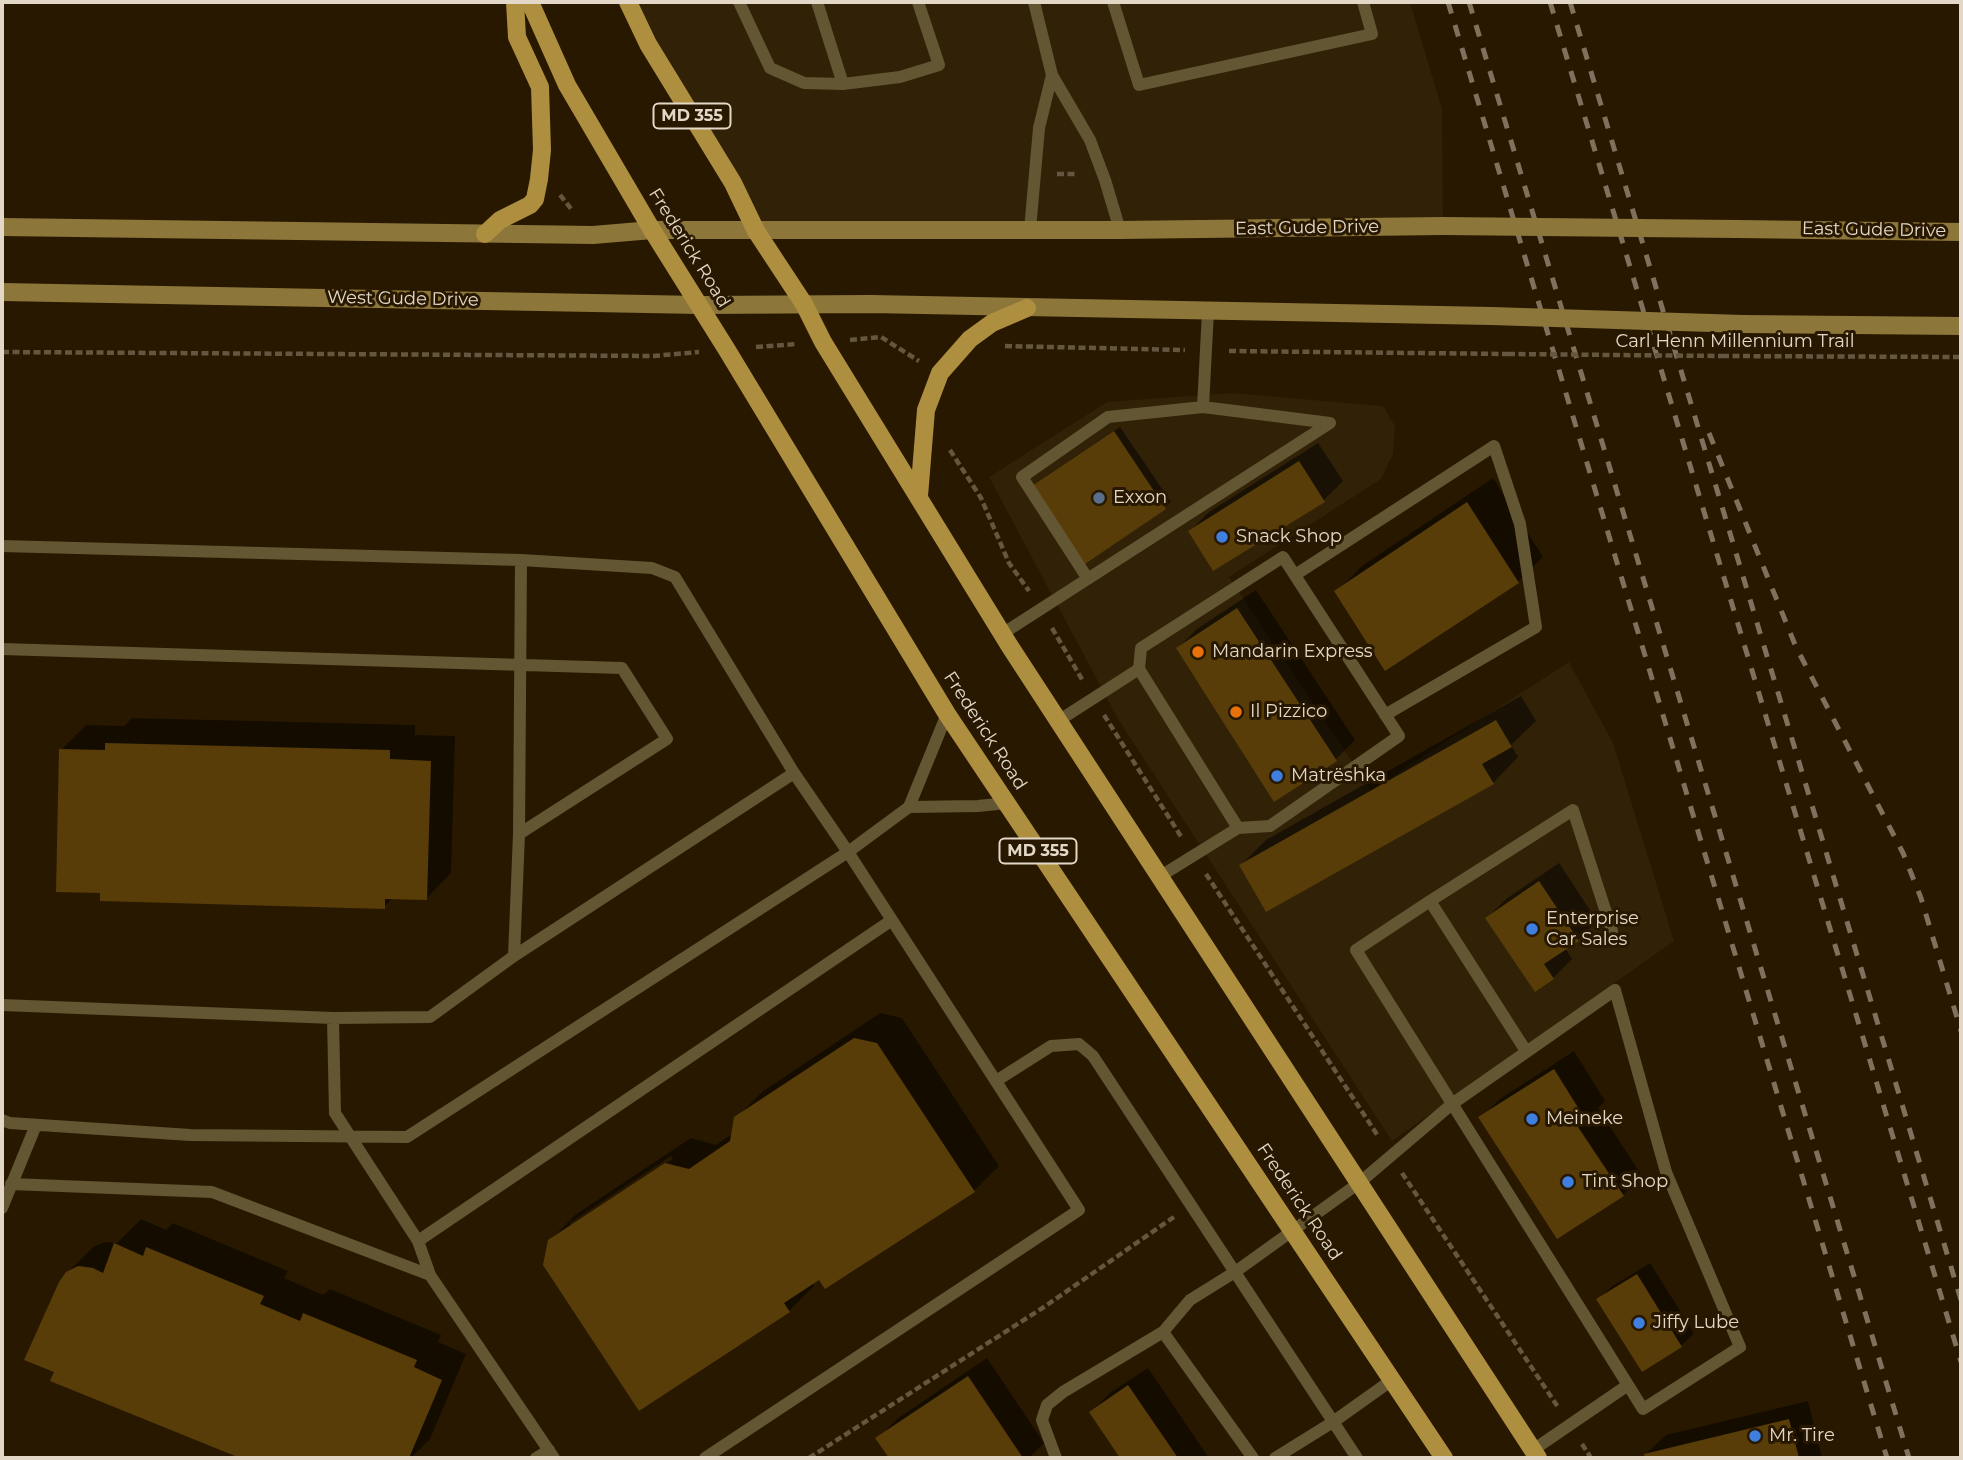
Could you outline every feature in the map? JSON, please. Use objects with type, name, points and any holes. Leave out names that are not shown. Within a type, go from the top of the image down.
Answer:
[{"type":"main road","points":[[485,234],[500,220],[535,200],[539,179],[542,150],[540,87],[517,37],[515,2]]},
{"type":"main road","name":"Frederick Road","points":[[530,2],[567,85],[652,230],[947,715],[1444,1458]]},
{"type":"main road","name":"MD 355","points":[[628,2],[648,44],[733,183],[756,231],[804,304],[823,342],[1002,634],[1536,1454]]},
{"type":"main road","name":"East Gude Drive","points":[[652,230],[1120,230],[1443,226],[1961,232]]},
{"type":"main road","points":[[2,227],[593,235],[652,230]]},
{"type":"main road","name":"West Gude Drive","points":[[2,292],[700,305],[804,304]]},
{"type":"main road","points":[[804,304],[1491,316],[1743,324],[1961,326]]},
{"type":"main road","points":[[919,496],[926,410],[940,373],[970,339],[992,323],[1027,308]]},
{"type":"lane","points":[[740,2],[770,68],[804,83],[843,84],[900,77],[939,65],[918,2]]},
{"type":"lane","points":[[817,2],[843,84]]},
{"type":"lane","points":[[1034,2],[1052,75],[1090,140],[1120,230]]},
{"type":"lane","points":[[1113,2],[1139,86],[1372,34],[1363,2]]},
{"type":"lane","points":[[1030,230],[1039,128],[1052,75]]},
{"type":"lane","points":[[1203,408],[1208,311]]},
{"type":"lane","points":[[1002,634],[1330,422],[1203,408],[1108,417],[1022,477],[1087,579]]},
{"type":"lane","points":[[1295,575],[1494,446],[1520,524],[1536,627],[1385,715]]},
{"type":"lane","points":[[2,546],[521,560],[652,568],[675,578],[794,773],[1079,1210],[705,1458]]},
{"type":"lane","points":[[1159,877],[1238,828],[1270,826],[1399,736],[1283,557],[1141,648],[1139,669],[1238,828]]},
{"type":"lane","points":[[513,956],[519,834],[521,560]]},
{"type":"lane","points":[[2,649],[622,668],[667,739],[519,834]]},
{"type":"lane","points":[[1058,722],[1139,669]]},
{"type":"lane","points":[[2,1120],[10,1124],[190,1135],[407,1137],[848,852],[909,807],[947,715]]},
{"type":"lane","points":[[2,1005],[334,1018],[430,1017],[513,956],[794,773]]},
{"type":"lane","points":[[909,807],[1007,803]]},
{"type":"lane","points":[[1056,1458],[1042,1420],[1047,1405],[1063,1391],[1163,1332],[1190,1300],[1235,1272],[1359,1183],[1452,1104],[1615,990],[1666,1172],[1741,1347],[1643,1409],[1452,1104],[1356,950],[1573,810],[1612,932]]},
{"type":"lane","points":[[1430,901],[1526,1051]]},
{"type":"lane","points":[[418,1241],[892,920]]},
{"type":"lane","points":[[334,1018],[335,1113],[418,1241],[430,1275],[551,1454],[536,1458]]},
{"type":"lane","points":[[996,1081],[1051,1046],[1079,1044],[1093,1056],[1357,1458]]},
{"type":"lane","points":[[2,1208],[36,1125]]},
{"type":"lane","points":[[11,1184],[212,1192],[430,1275]]},
{"type":"lane","points":[[1163,1332],[1253,1458]]},
{"type":"lane","points":[[1275,1458],[1333,1422],[1392,1380]]},
{"type":"lane","points":[[1536,1454],[1570,1425],[1628,1385]]},
{"type":"path","points":[[1053,174],[1077,174]]},
{"type":"path","points":[[556,188],[576,214]]},
{"type":"path","name":"Carl Henn Millennium Trail","points":[[1508,354],[1961,357]]},
{"type":"path","points":[[947,445],[981,498],[1009,563],[1094,699],[1591,1458]]},
{"type":"path","points":[[809,1458],[1044,1307],[1172,1218],[1193,1207]]},
{"type":"shaded area","points":[[628,2],[1410,2],[1442,109],[1443,226],[756,231]]},
{"type":"shaded area","points":[[1231,393],[1383,406],[1395,426],[1393,454],[1381,479],[1229,577],[1371,790],[1569,662],[1613,743],[1674,941],[1392,1141],[1118,719],[989,477],[1107,402]]},
{"type":"building","name":"Exxon","points":[[1114,431],[1166,509],[1085,564],[1032,486]]},
{"type":"building","points":[[1299,461],[1325,502],[1213,571],[1188,531]]},
{"type":"building","points":[[1467,502],[1519,583],[1385,671],[1334,591]]},
{"type":"building","points":[[1237,608],[1337,761],[1274,802],[1176,648]]},
{"type":"building","points":[[1496,720],[1512,747],[1482,764],[1494,784],[1266,912],[1239,865]]},
{"type":"building","points":[[105,743],[390,750],[390,759],[431,761],[427,900],[385,899],[385,909],[100,901],[100,893],[56,892],[59,749],[105,750]]},
{"type":"building","name":"Enterprise Car Sales","points":[[1539,881],[1579,941],[1544,964],[1554,979],[1535,992],[1485,918]]},
{"type":"building","points":[[854,1038],[877,1043],[975,1192],[825,1289],[819,1280],[784,1303],[790,1312],[639,1411],[543,1265],[548,1240],[665,1163],[689,1169],[730,1141],[734,1117]]},
{"type":"building","points":[[1554,1069],[1587,1122],[1578,1127],[1624,1196],[1557,1239],[1478,1117]]},
{"type":"building","points":[[114,1243],[143,1256],[146,1247],[264,1296],[260,1304],[300,1321],[303,1313],[417,1360],[414,1367],[442,1380],[409,1458],[240,1458],[50,1381],[54,1372],[24,1360],[59,1282],[66,1272],[78,1266],[93,1268],[103,1273]]},
{"type":"building","name":"Jiffy Lube","points":[[1637,1274],[1682,1347],[1642,1372],[1596,1299]]},
{"type":"building","points":[[968,1376],[1023,1458],[889,1458],[875,1438]]},
{"type":"building","points":[[1128,1385],[1178,1458],[1120,1458],[1089,1412]]},
{"type":"building","name":"Mr. Tire","points":[[1789,1419],[1799,1458],[1645,1458],[1644,1454]]},
{"type":"railway","points":[[1448,2],[1887,1458]]},
{"type":"railway","points":[[1469,2],[1909,1458]]},
{"type":"railway","points":[[1550,2],[1961,1362]]},
{"type":"railway","points":[[1570,2],[1961,1300]]},
{"type":"railway","points":[[1709,433],[1796,647],[1903,853],[1921,898],[1961,1031]]},
{"type":"place","name":"Exxon","points":[[1099,498]]},
{"type":"place","name":"Snack Shop","points":[[1222,537]]},
{"type":"place","name":"Mandarin Express","points":[[1198,652]]},
{"type":"place","name":"Il Pizzico","points":[[1236,712]]},
{"type":"place","name":"Matrëshka","points":[[1277,776]]},
{"type":"place","name":"Enterprise Car Sales","points":[[1532,929]]},
{"type":"place","name":"Meineke","points":[[1532,1119]]},
{"type":"place","name":"Tint Shop","points":[[1568,1182]]},
{"type":"place","name":"Jiffy Lube","points":[[1639,1323]]},
{"type":"place","name":"Mr. Tire","points":[[1755,1436]]}]
